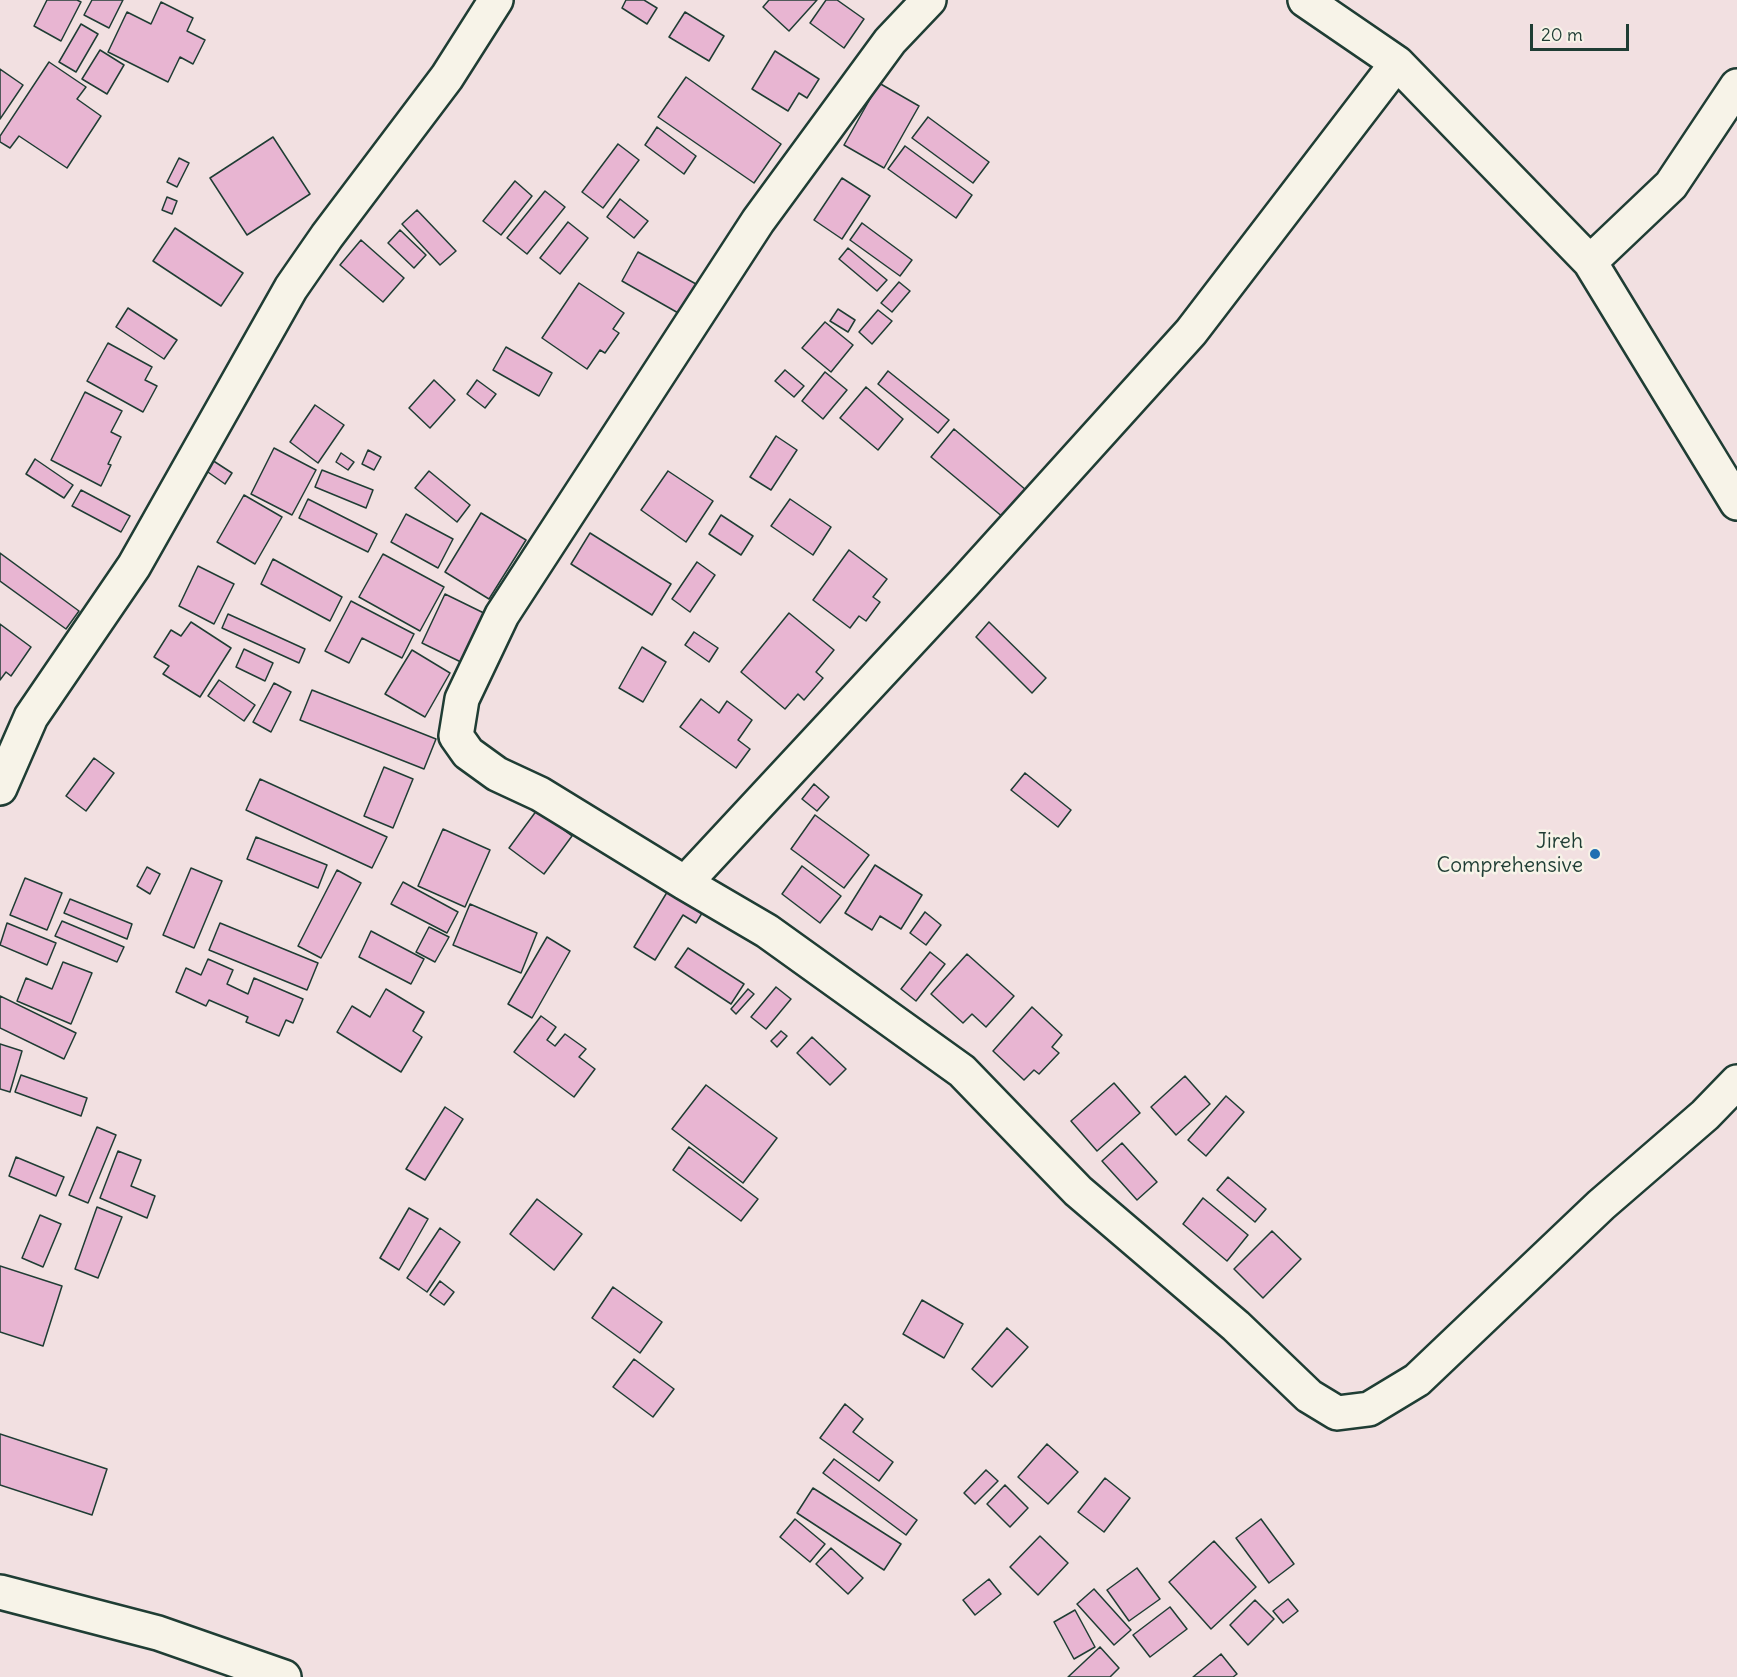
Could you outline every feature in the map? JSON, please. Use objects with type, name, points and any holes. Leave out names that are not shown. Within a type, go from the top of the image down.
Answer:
[{"type":"street","points":[[0,788],[31,717],[134,566],[291,288],[327,236],[447,77],[496,0]]},
{"type":"street","points":[[929,0],[890,41],[758,221],[502,615],[462,699],[456,736],[468,753],[497,774],[540,794],[767,931],[962,1071],[1078,1191],[1236,1326],[1309,1396],[1337,1413],[1369,1409],[1417,1380],[1601,1205],[1705,1114],[1737,1082]]},
{"type":"street","points":[[1305,0],[1397,63],[1590,262],[1737,503]]},
{"type":"street","points":[[685,883],[963,583],[1191,332],[1397,63]]},
{"type":"street","points":[[1590,262],[1671,185],[1737,86]]},
{"type":"street","points":[[0,1592],[158,1633],[284,1677]]},
{"type":"building","points":[[47,0],[81,2],[61,41],[34,26]]},
{"type":"building","points":[[92,0],[123,0],[109,28],[84,15]]},
{"type":"building","points":[[626,0],[644,0],[657,8],[647,24],[622,8]]},
{"type":"building","points":[[769,0],[817,0],[789,31],[763,7]]},
{"type":"building","points":[[826,0],[837,0],[864,19],[844,48],[810,23]]},
{"type":"building","points":[[161,2],[193,18],[187,31],[205,40],[193,64],[180,57],[168,82],[108,52],[127,12],[151,24]]},
{"type":"building","points":[[685,12],[724,36],[709,61],[669,37]]},
{"type":"building","points":[[81,24],[98,34],[76,72],[59,62]]},
{"type":"building","points":[[100,50],[124,65],[107,94],[82,79]]},
{"type":"building","points":[[775,51],[819,79],[807,98],[799,93],[788,111],[752,89]]},
{"type":"building","points":[[49,62],[86,87],[77,99],[101,116],[67,168],[19,136],[10,148],[0,142],[0,136]]},
{"type":"building","points":[[0,69],[23,85],[0,119]]},
{"type":"building","points":[[686,77],[781,144],[754,183],[658,117]]},
{"type":"building","points":[[879,83],[919,106],[884,168],[844,145]]},
{"type":"building","points":[[928,117],[989,162],[973,183],[912,138]]},
{"type":"building","points":[[657,127],[696,156],[684,174],[645,145]]},
{"type":"building","points":[[273,137],[310,194],[247,235],[210,178]]},
{"type":"building","points":[[618,144],[639,160],[603,208],[582,192]]},
{"type":"building","points":[[905,146],[972,195],[956,218],[888,169]]},
{"type":"building","points":[[179,158],[189,163],[177,187],[167,182]]},
{"type":"building","points":[[842,178],[870,196],[842,239],[814,220]]},
{"type":"building","points":[[515,181],[532,196],[501,235],[483,221]]},
{"type":"building","points":[[545,191],[565,207],[527,254],[507,238]]},
{"type":"building","points":[[167,197],[177,201],[172,214],[162,210]]},
{"type":"building","points":[[620,199],[648,221],[634,238],[607,217]]},
{"type":"building","points":[[417,210],[456,251],[440,265],[402,224]]},
{"type":"building","points":[[568,222],[588,238],[560,274],[540,258]]},
{"type":"building","points":[[862,223],[912,260],[900,276],[850,240]]},
{"type":"building","points":[[175,228],[243,273],[221,306],[153,261]]},
{"type":"building","points":[[400,230],[426,255],[414,268],[388,243]]},
{"type":"building","points":[[361,240],[404,278],[383,302],[340,265]]},
{"type":"building","points":[[848,248],[887,280],[877,291],[839,259]]},
{"type":"building","points":[[638,252],[696,284],[680,314],[622,281]]},
{"type":"building","points":[[899,282],[910,291],[892,312],[881,303]]},
{"type":"building","points":[[579,283],[624,313],[613,329],[619,333],[605,353],[600,350],[587,369],[542,338]]},
{"type":"building","points":[[128,308],[177,340],[164,359],[116,327]]},
{"type":"building","points":[[838,309],[855,320],[848,332],[830,321]]},
{"type":"building","points":[[878,310],[892,321],[872,344],[859,332]]},
{"type":"building","points":[[825,322],[853,345],[831,372],[802,348]]},
{"type":"building","points":[[108,343],[152,367],[145,380],[157,386],[143,412],[87,381]]},
{"type":"building","points":[[506,347],[552,373],[539,396],[493,370]]},
{"type":"building","points":[[785,370],[804,386],[794,397],[775,381]]},
{"type":"building","points":[[888,371],[949,420],[938,433],[878,384]]},
{"type":"building","points":[[825,372],[847,390],[823,419],[802,401]]},
{"type":"building","points":[[434,380],[455,400],[430,428],[409,408]]},
{"type":"building","points":[[477,380],[496,394],[485,408],[467,394]]},
{"type":"building","points":[[866,387],[903,419],[878,450],[840,418]]},
{"type":"building","points":[[85,392],[122,411],[111,432],[121,437],[108,464],[111,465],[101,486],[51,460]]},
{"type":"building","points":[[315,405],[344,425],[318,463],[290,442]]},
{"type":"building","points":[[954,429],[1026,490],[1004,518],[931,457]]},
{"type":"building","points":[[776,436],[797,450],[771,490],[750,477]]},
{"type":"building","points":[[274,448],[316,470],[292,515],[251,494]]},
{"type":"building","points":[[368,450],[381,457],[374,470],[362,464]]},
{"type":"building","points":[[341,453],[354,462],[348,470],[336,462]]},
{"type":"building","points":[[35,459],[73,485],[64,498],[26,474]]},
{"type":"building","points":[[212,460],[232,473],[225,484],[205,470]]},
{"type":"building","points":[[322,470],[373,490],[366,508],[315,487]]},
{"type":"building","points":[[429,471],[470,505],[457,522],[415,488]]},
{"type":"building","points":[[668,471],[713,501],[686,542],[641,510]]},
{"type":"building","points":[[81,490],[130,516],[121,532],[72,506]]},
{"type":"building","points":[[244,495],[282,517],[255,564],[217,542]]},
{"type":"building","points":[[308,499],[377,534],[368,552],[299,518]]},
{"type":"building","points":[[790,499],[831,527],[813,555],[771,526]]},
{"type":"building","points":[[481,513],[526,540],[489,599],[445,572]]},
{"type":"building","points":[[406,514],[453,539],[438,568],[391,542]]},
{"type":"building","points":[[721,515],[753,536],[741,555],[709,534]]},
{"type":"building","points":[[590,533],[671,584],[652,615],[571,564]]},
{"type":"building","points":[[849,550],[887,579],[873,597],[880,602],[866,621],[859,616],[850,628],[813,600]]},
{"type":"building","points":[[0,553],[79,611],[66,629],[0,581]]},
{"type":"building","points":[[383,554],[444,587],[420,631],[359,597]]},
{"type":"building","points":[[273,559],[342,597],[330,621],[261,584]]},
{"type":"building","points":[[697,562],[715,575],[690,612],[672,599]]},
{"type":"building","points":[[198,566],[234,584],[214,624],[179,606]]},
{"type":"building","points":[[445,594],[492,617],[469,666],[422,643]]},
{"type":"building","points":[[351,601],[414,634],[402,658],[362,638],[349,663],[325,651]]},
{"type":"building","points":[[789,613],[834,650],[816,672],[823,678],[804,700],[798,694],[785,709],[741,672]]},
{"type":"building","points":[[228,614],[305,649],[299,663],[222,628]]},
{"type":"building","points":[[191,622],[231,648],[200,697],[163,674],[169,666],[154,657],[171,630],[181,636]]},
{"type":"building","points":[[989,622],[1046,678],[1032,693],[976,637]]},
{"type":"building","points":[[0,624],[31,647],[11,676],[6,672],[0,680]]},
{"type":"building","points":[[694,632],[718,648],[709,662],[685,645]]},
{"type":"building","points":[[642,647],[666,662],[643,702],[619,688]]},
{"type":"building","points":[[244,649],[273,663],[265,681],[236,667]]},
{"type":"building","points":[[412,650],[450,673],[425,717],[385,694]]},
{"type":"building","points":[[219,680],[255,705],[244,721],[208,696]]},
{"type":"building","points":[[274,683],[291,692],[271,732],[253,722]]},
{"type":"building","points":[[312,690],[436,739],[424,769],[300,720]]},
{"type":"building","points":[[701,699],[719,713],[727,701],[752,720],[738,740],[750,749],[736,768],[680,727]]},
{"type":"building","points":[[94,758],[114,773],[86,811],[66,796]]},
{"type":"building","points":[[384,767],[413,779],[393,828],[364,816]]},
{"type":"building","points":[[1025,773],[1071,810],[1058,827],[1011,790]]},
{"type":"building","points":[[260,779],[387,837],[372,868],[246,810]]},
{"type":"building","points":[[814,784],[829,797],[817,811],[802,799]]},
{"type":"building","points":[[537,810],[572,836],[544,874],[509,848]]},
{"type":"building","points":[[815,815],[869,855],[844,888],[791,849]]},
{"type":"building","points":[[443,829],[490,850],[465,907],[418,886]]},
{"type":"building","points":[[256,837],[327,865],[318,888],[247,859]]},
{"type":"building","points":[[875,865],[922,895],[901,929],[880,916],[872,930],[845,913]]},
{"type":"building","points":[[802,866],[841,896],[820,923],[782,894]]},
{"type":"building","points":[[147,867],[160,874],[150,894],[137,886]]},
{"type":"building","points":[[191,868],[222,881],[194,948],[163,935]]},
{"type":"building","points":[[337,870],[361,883],[321,958],[298,946]]},
{"type":"building","points":[[25,878],[62,893],[47,930],[10,915]]},
{"type":"building","points":[[675,879],[710,900],[696,923],[683,915],[655,960],[634,947]]},
{"type":"building","points":[[403,882],[458,912],[447,933],[391,904]]},
{"type":"building","points":[[70,899],[132,924],[127,939],[64,913]]},
{"type":"building","points":[[470,904],[537,933],[521,973],[453,945]]},
{"type":"building","points":[[925,912],[941,925],[926,945],[910,933]]},
{"type":"building","points":[[62,921],[124,947],[117,962],[55,936]]},
{"type":"building","points":[[7,923],[56,943],[47,965],[0,945]]},
{"type":"building","points":[[220,923],[318,963],[307,990],[209,950]]},
{"type":"building","points":[[429,927],[449,937],[435,962],[416,952]]},
{"type":"building","points":[[371,931],[424,959],[411,984],[359,957]]},
{"type":"building","points":[[547,937],[570,951],[532,1018],[508,1004]]},
{"type":"building","points":[[688,948],[744,984],[731,1004],[675,967]]},
{"type":"building","points":[[930,952],[945,964],[916,1001],[901,989]]},
{"type":"building","points":[[967,954],[1014,996],[986,1027],[972,1014],[963,1023],[931,994]]},
{"type":"building","points":[[208,959],[233,970],[227,984],[248,994],[254,978],[303,999],[293,1023],[286,1020],[279,1036],[246,1022],[248,1017],[209,1000],[206,1006],[176,992],[186,968],[201,975]]},
{"type":"building","points":[[63,962],[92,973],[71,1024],[17,1001],[26,978],[52,989]]},
{"type":"building","points":[[776,987],[791,999],[766,1029],[751,1017]]},
{"type":"building","points":[[386,989],[424,1012],[413,1031],[422,1037],[401,1072],[337,1032],[352,1006],[370,1017]]},
{"type":"building","points":[[748,989],[754,994],[736,1014],[731,1009]]},
{"type":"building","points":[[0,996],[76,1033],[64,1059],[0,1028]]},
{"type":"building","points":[[1032,1007],[1062,1035],[1052,1047],[1059,1053],[1039,1074],[1034,1070],[1024,1080],[993,1051]]},
{"type":"building","points":[[541,1016],[556,1027],[547,1040],[555,1046],[565,1034],[586,1049],[579,1057],[595,1069],[574,1097],[514,1052]]},
{"type":"building","points":[[781,1031],[787,1036],[777,1047],[771,1041]]},
{"type":"building","points":[[812,1037],[846,1069],[830,1085],[797,1053]]},
{"type":"building","points":[[0,1044],[22,1051],[10,1092],[0,1089]]},
{"type":"building","points":[[21,1075],[87,1098],[81,1116],[15,1092]]},
{"type":"building","points":[[1185,1076],[1210,1104],[1176,1135],[1151,1107]]},
{"type":"building","points":[[1114,1083],[1140,1113],[1097,1151],[1071,1121]]},
{"type":"building","points":[[706,1085],[777,1138],[743,1183],[672,1129]]},
{"type":"building","points":[[1226,1096],[1244,1112],[1206,1156],[1188,1140]]},
{"type":"building","points":[[445,1107],[463,1119],[425,1180],[406,1169]]},
{"type":"building","points":[[97,1127],[116,1135],[88,1203],[69,1195]]},
{"type":"building","points":[[1122,1143],[1157,1182],[1137,1200],[1102,1161]]},
{"type":"building","points":[[689,1147],[758,1199],[741,1221],[673,1170]]},
{"type":"building","points":[[118,1151],[141,1160],[131,1186],[155,1196],[147,1218],[100,1198]]},
{"type":"building","points":[[16,1157],[64,1177],[56,1196],[9,1176]]},
{"type":"building","points":[[1228,1177],[1266,1209],[1255,1222],[1217,1190]]},
{"type":"building","points":[[1203,1198],[1248,1235],[1227,1261],[1183,1224]]},
{"type":"building","points":[[537,1199],[582,1234],[554,1270],[510,1234]]},
{"type":"building","points":[[97,1207],[122,1217],[98,1278],[75,1269]]},
{"type":"building","points":[[409,1208],[428,1219],[399,1270],[380,1258]]},
{"type":"building","points":[[40,1215],[61,1224],[43,1267],[22,1258]]},
{"type":"building","points":[[440,1228],[460,1242],[427,1292],[407,1278]]},
{"type":"building","points":[[1272,1231],[1301,1259],[1263,1298],[1234,1269]]},
{"type":"building","points":[[0,1266],[62,1286],[43,1346],[0,1332]]},
{"type":"building","points":[[440,1281],[454,1292],[444,1305],[430,1295]]},
{"type":"building","points":[[613,1287],[662,1322],[640,1353],[592,1318]]},
{"type":"building","points":[[922,1300],[963,1324],[944,1358],[903,1334]]},
{"type":"building","points":[[1007,1328],[1028,1347],[992,1387],[972,1369]]},
{"type":"building","points":[[634,1359],[674,1389],[653,1417],[613,1387]]},
{"type":"building","points":[[845,1404],[863,1419],[853,1432],[893,1462],[879,1481],[820,1438]]},
{"type":"building","points":[[0,1434],[107,1469],[92,1515],[0,1485]]},
{"type":"building","points":[[1047,1444],[1078,1472],[1048,1504],[1018,1477]]},
{"type":"building","points":[[834,1459],[917,1520],[906,1535],[823,1473]]},
{"type":"building","points":[[986,1470],[998,1481],[975,1504],[964,1493]]},
{"type":"building","points":[[1105,1478],[1130,1498],[1104,1532],[1078,1512]]},
{"type":"building","points":[[1005,1485],[1028,1508],[1010,1527],[987,1504]]},
{"type":"building","points":[[813,1488],[901,1544],[884,1570],[797,1513]]},
{"type":"building","points":[[795,1519],[825,1544],[810,1562],[780,1537]]},
{"type":"building","points":[[1261,1519],[1294,1564],[1269,1583],[1236,1538]]},
{"type":"building","points":[[1040,1536],[1068,1563],[1038,1595],[1010,1567]]},
{"type":"building","points":[[1214,1541],[1256,1587],[1211,1629],[1169,1582]]},
{"type":"building","points":[[831,1548],[863,1578],[848,1594],[816,1564]]},
{"type":"building","points":[[1137,1568],[1160,1599],[1129,1621],[1107,1590]]},
{"type":"building","points":[[989,1579],[1001,1594],[975,1615],[963,1600]]},
{"type":"building","points":[[1094,1589],[1131,1630],[1114,1645],[1077,1604]]},
{"type":"building","points":[[1288,1599],[1298,1611],[1283,1623],[1273,1611]]},
{"type":"building","points":[[1255,1600],[1274,1619],[1248,1645],[1230,1625]]},
{"type":"building","points":[[1170,1607],[1187,1629],[1150,1657],[1133,1635]]},
{"type":"building","points":[[1075,1610],[1095,1647],[1074,1659],[1054,1622]]},
{"type":"building","points":[[1100,1647],[1119,1668],[1110,1677],[1068,1677]]},
{"type":"building","points":[[1221,1654],[1237,1674],[1233,1677],[1193,1677]]},
{"type":"place","name":"Jireh Comprehensive","points":[[1595,854]]}]
